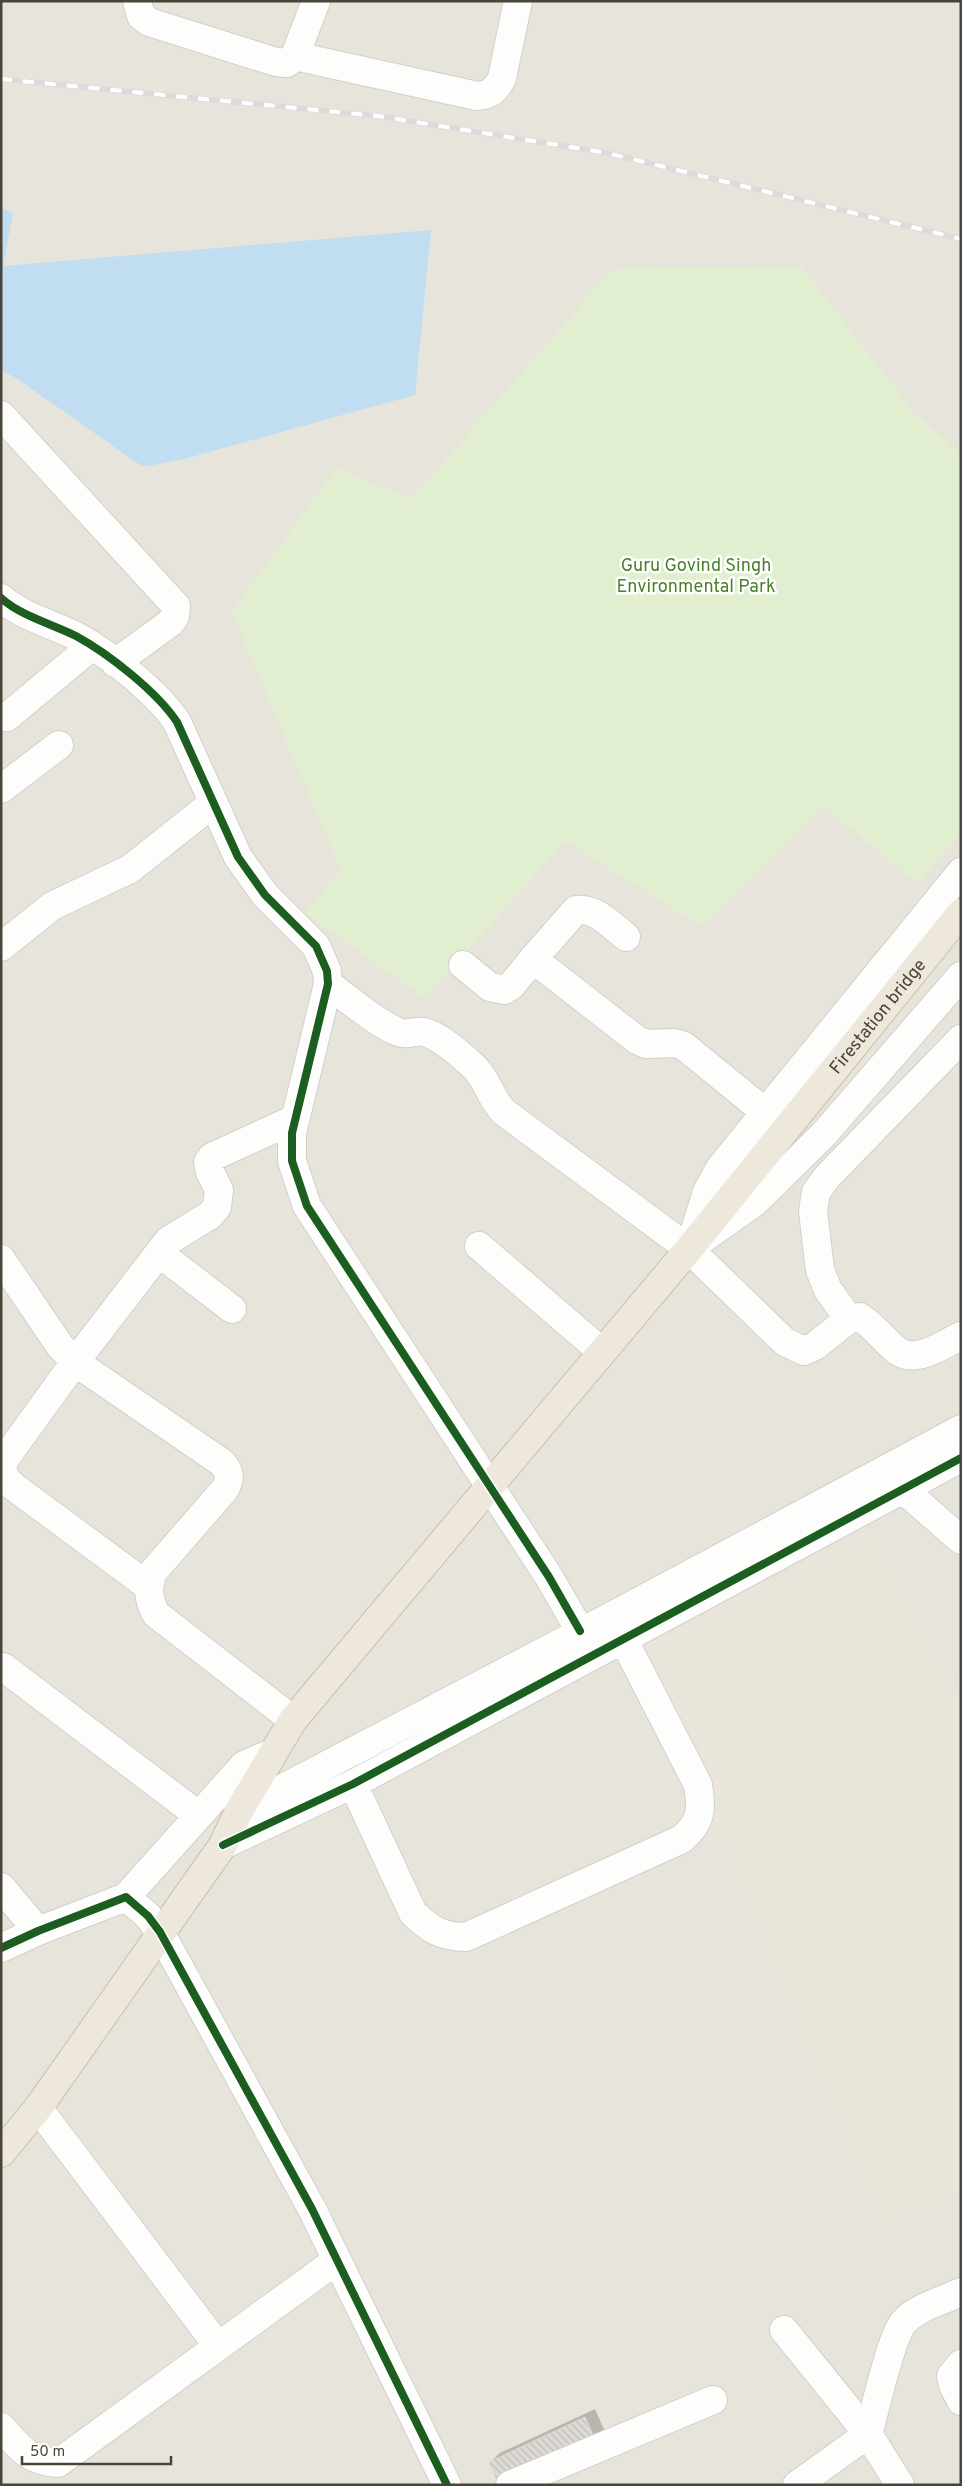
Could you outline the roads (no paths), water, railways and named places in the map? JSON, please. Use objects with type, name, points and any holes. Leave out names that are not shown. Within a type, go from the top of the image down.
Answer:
[{"type":"highway","name":"Firestation bridge","points":[[1,2153],[38,2108],[223,1845],[239,1811],[293,1720],[490,1488],[689,1248],[961,913]]},
{"type":"street","points":[[137,1],[140,16],[149,22],[276,62],[286,63],[295,56],[316,1]]},
{"type":"street","points":[[295,56],[477,96],[488,95],[496,90],[502,78],[518,1]]},
{"type":"street","points":[[1,414],[176,606],[175,616],[170,623],[115,663]]},
{"type":"street","points":[[6,609],[92,646],[156,695],[178,722],[238,857],[265,895],[316,946],[327,971],[328,984],[292,1133],[292,1161],[298,1182],[308,1206],[549,1577],[580,1631]]},
{"type":"street","points":[[7,717],[92,646]]},
{"type":"street","points":[[1,789],[59,745]]},
{"type":"street","points":[[1,947],[52,906],[130,869],[213,803]]},
{"type":"street","points":[[689,1248],[707,1192],[720,1168],[961,872]]},
{"type":"street","points":[[463,965],[490,987],[504,990],[511,986],[576,910],[584,909],[593,912],[626,937]]},
{"type":"street","points":[[533,959],[637,1040],[655,1045],[675,1043],[690,1050],[765,1112]]},
{"type":"street","points":[[689,1248],[756,1202],[818,1140],[961,976]]},
{"type":"street","points":[[328,984],[391,1028],[404,1034],[422,1032],[432,1035],[472,1065],[483,1078],[495,1104],[504,1112],[689,1248],[785,1342],[795,1349],[804,1351],[815,1346],[849,1319],[860,1317],[871,1324],[897,1351],[908,1356],[918,1356],[961,1336]]},
{"type":"street","points":[[849,1319],[828,1290],[820,1270],[813,1210],[816,1192],[827,1177],[961,1039]]},
{"type":"street","points":[[148,1586],[4,1479],[2,1470],[4,1460],[75,1362],[160,1253],[176,1234],[210,1215],[217,1207],[219,1190],[210,1172],[208,1162],[212,1157],[295,1119]]},
{"type":"street","points":[[479,1246],[601,1352]]},
{"type":"street","points":[[160,1253],[232,1309]]},
{"type":"street","points":[[1,1259],[60,1346],[75,1362],[221,1462],[228,1470],[230,1479],[225,1489],[153,1572],[148,1586],[149,1600],[156,1614],[293,1720]]},
{"type":"street","points":[[223,1845],[353,1784],[883,1471],[961,1430]]},
{"type":"street","points":[[239,1811],[580,1631],[617,1627],[904,1490],[961,1458]]},
{"type":"street","points":[[883,1471],[961,1540]]},
{"type":"street","points":[[353,1784],[413,1913],[428,1928],[448,1937],[466,1937],[682,1839],[694,1828],[701,1809],[698,1785],[617,1627]]},
{"type":"street","points":[[3,1667],[198,1815]]},
{"type":"street","points":[[1,1948],[38,1931],[126,1897],[244,1765],[272,1753]]},
{"type":"street","points":[[1,1886],[38,1931]]},
{"type":"street","points":[[126,1897],[148,1916],[160,1932],[312,2209],[447,2485]]},
{"type":"street","points":[[38,2108],[218,2346]]},
{"type":"street","points":[[1,2427],[30,2457],[41,2462],[58,2463],[337,2260]]},
{"type":"street","points":[[797,2485],[868,2434],[896,2339],[903,2324],[916,2313],[961,2292]]},
{"type":"street","points":[[784,2330],[868,2434],[900,2485]]},
{"type":"street","points":[[961,2364],[951,2376],[953,2385],[961,2400]]},
{"type":"street","points":[[510,2485],[713,2400]]},
{"type":"water","points":[[1,208],[13,213],[3,266],[431,230],[415,395],[184,459],[143,467],[16,378],[1,370]]},
{"type":"railway","points":[[1,79],[378,116],[607,153],[961,239]]},
{"type":"park label","name":"Guru Govind Singh Environmental Park","points":[[696,575]]}]
